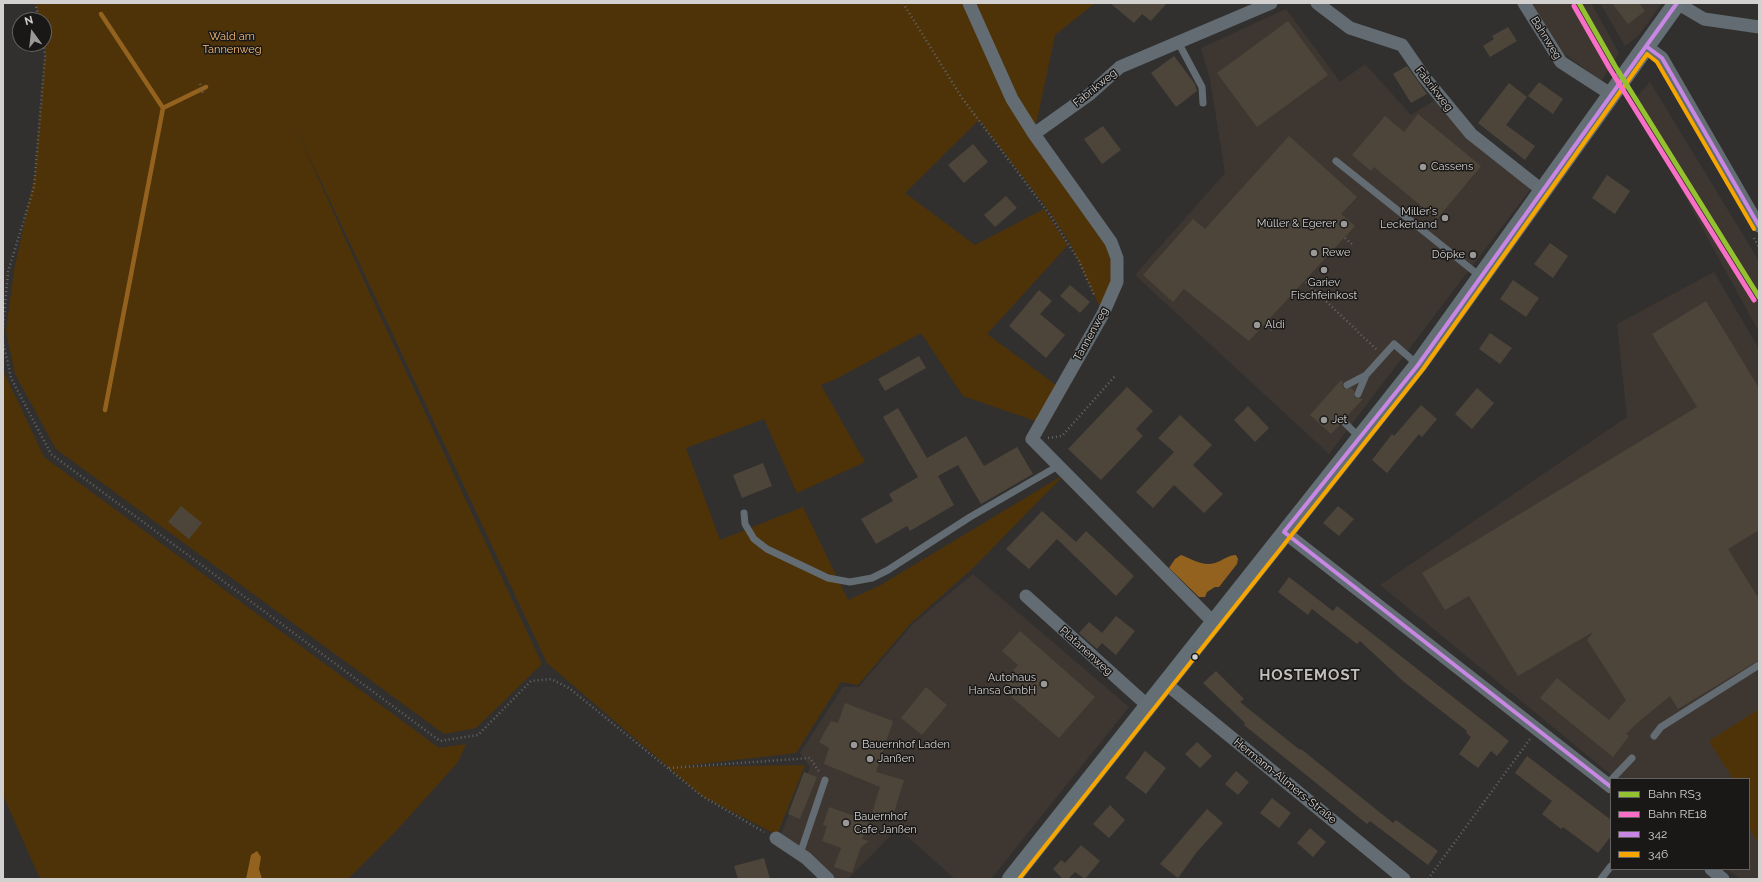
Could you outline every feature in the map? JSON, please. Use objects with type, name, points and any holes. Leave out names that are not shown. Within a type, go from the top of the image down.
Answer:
[{"type":"street","name":"Tannenweg","points":[[969,3],[1012,99],[1034,134],[1111,242],[1117,258],[1117,282],[1103,314],[1032,440]]},
{"type":"street","name":"Fabrikweg","points":[[1034,134],[1090,94],[1120,67],[1271,3]]},
{"type":"street","name":"Fabrikweg","points":[[1317,3],[1350,28],[1402,45],[1424,77],[1471,134],[1543,191]]},
{"type":"street","name":"Bahnweg","points":[[1524,3],[1561,62],[1612,95]]},
{"type":"street","points":[[1011,879],[1284,532],[1418,365],[1677,3],[1704,19],[1759,27]]},
{"type":"street","points":[[1646,46],[1662,58],[1759,226]]},
{"type":"street","points":[[1032,440],[1213,622]]},
{"type":"street","points":[[1284,532],[1537,730],[1610,783]]},
{"type":"street","name":"Platanenweg","points":[[1026,596],[1148,706]]},
{"type":"street","name":"Hermann-Allmers-Straße","points":[[1165,683],[1404,879]]},
{"type":"street","points":[[776,838],[800,854],[828,879]]},
{"type":"street","points":[[1712,870],[1724,879]]},
{"type":"lane","points":[[1178,42],[1202,87],[1203,103]]},
{"type":"lane","points":[[1336,161],[1482,277]]},
{"type":"lane","points":[[1358,394],[1366,375],[1394,344],[1418,365]]},
{"type":"lane","points":[[1347,385],[1366,375]]},
{"type":"lane","points":[[1343,421],[1360,439]]},
{"type":"lane","points":[[744,513],[745,524],[754,539],[767,549],[828,578],[850,582],[872,578],[888,570],[970,516],[1058,466]]},
{"type":"lane","points":[[1654,736],[1661,726],[1759,665]]},
{"type":"lane","points":[[1614,778],[1632,758]]},
{"type":"lane","points":[[800,854],[825,780]]},
{"type":"lane","points":[[1601,879],[1610,867]]},
{"type":"path","points":[[903,3],[962,98],[1050,215],[1079,261],[1103,314]]},
{"type":"path","points":[[3,328],[8,272],[34,187],[45,52]]},
{"type":"path","points":[[200,84],[203,93]]},
{"type":"path","points":[[1345,238],[1352,244]]},
{"type":"path","points":[[1306,282],[1348,323],[1384,355]]},
{"type":"path","points":[[1265,324],[1274,332]]},
{"type":"path","points":[[3,341],[11,378],[51,454],[440,741],[478,736],[531,681],[551,679],[569,688],[702,796],[776,838]]},
{"type":"path","points":[[1032,440],[1062,436],[1115,376]]},
{"type":"path","points":[[1428,879],[1537,730]]},
{"type":"path","points":[[669,768],[810,758],[825,780]]},
{"type":"shaded area","points":[[1531,3],[1591,3],[1619,53],[1601,81],[1562,52]]},
{"type":"shaded area","points":[[1600,3],[1662,3],[1638,36],[1625,46]]},
{"type":"shaded area","points":[[1286,9],[1340,82],[1365,64],[1411,115],[1440,97],[1533,186],[1329,454],[1135,275],[1225,173],[1210,79],[1201,48]]},
{"type":"shaded area","points":[[1650,82],[1759,261],[1759,332],[1633,101]]},
{"type":"shaded area","points":[[1714,272],[1759,349],[1759,879],[1740,879],[1728,870],[1750,870],[1750,778],[1615,778],[1380,585],[1627,417],[1617,324]]},
{"type":"shaded area","points":[[1181,555],[1206,564],[1215,563],[1233,555],[1236,555],[1238,559],[1237,564],[1219,587],[1215,587],[1207,592],[1205,597],[1199,597],[1169,568],[1175,559]]},
{"type":"shaded area","points":[[973,574],[1129,707],[991,879],[955,879],[898,828],[848,879],[833,879],[780,836],[810,767],[800,753],[843,687],[859,687],[913,624]]},
{"type":"shaded area","points":[[257,851],[261,857],[259,869],[262,879],[246,879],[251,855]]},
{"type":"green space","name":"Wald am Tannenweg","points":[[35,3],[1095,3],[1055,35],[1034,134],[1117,258],[1103,314],[1070,243],[1046,207],[979,120],[905,193],[975,245],[1044,209],[1068,245],[987,334],[1060,388],[1041,423],[963,396],[921,333],[838,378],[821,385],[865,462],[797,493],[764,419],[686,448],[720,540],[803,507],[848,600],[879,586],[1065,474],[973,568],[911,623],[858,685],[841,682],[796,753],[675,767],[805,765],[777,835],[702,796],[547,663],[294,124],[370,294],[542,664],[476,728],[444,734],[56,449],[15,374],[6,331],[14,270],[35,174],[45,52],[52,52],[52,12],[38,12]]},
{"type":"green space","points":[[3,370],[44,457],[439,748],[466,744],[458,762],[397,830],[348,879],[40,879],[3,795]]},
{"type":"green space","points":[[1759,709],[1759,844],[1750,829],[1750,778],[1732,778],[1709,741]]},
{"type":"building","points":[[1110,3],[1167,3],[1151,21],[1142,14],[1134,23]]},
{"type":"building","points":[[1612,3],[1639,3],[1645,11],[1628,24]]},
{"type":"building","points":[[1288,21],[1328,75],[1257,127],[1217,73]]},
{"type":"building","points":[[1508,27],[1517,41],[1490,57],[1483,46],[1494,39],[1492,36]]},
{"type":"building","points":[[1174,56],[1195,84],[1197,91],[1176,107],[1151,73]]},
{"type":"building","points":[[1407,66],[1427,94],[1411,103],[1393,74]]},
{"type":"building","points":[[1539,82],[1563,99],[1553,114],[1528,96]]},
{"type":"building","points":[[1509,83],[1527,97],[1506,125],[1535,146],[1525,160],[1478,123]]},
{"type":"building","name":"Cassens","points":[[1418,114],[1481,166],[1437,219],[1374,167],[1371,171],[1352,155],[1385,116],[1404,132]]},
{"type":"building","points":[[1103,126],[1121,150],[1102,164],[1084,139]]},
{"type":"building","points":[[1289,136],[1357,197],[1341,214],[1355,226],[1249,341],[1184,289],[1173,302],[1143,275],[1193,219],[1205,229]]},
{"type":"building","points":[[973,144],[988,162],[964,183],[948,165]]},
{"type":"building","points":[[1607,175],[1630,191],[1615,214],[1592,198]]},
{"type":"building","points":[[1006,196],[1017,208],[995,227],[984,215]]},
{"type":"building","points":[[1550,243],[1568,256],[1553,278],[1534,264]]},
{"type":"building","points":[[1513,280],[1539,298],[1526,317],[1500,299]]},
{"type":"building","points":[[1070,285],[1090,302],[1080,313],[1060,296]]},
{"type":"building","points":[[1039,290],[1052,301],[1040,314],[1065,335],[1046,358],[1009,326]]},
{"type":"building","points":[[1706,301],[1759,388],[1759,530],[1728,549],[1759,599],[1759,660],[1678,709],[1670,696],[1626,734],[1629,736],[1613,757],[1540,698],[1557,678],[1609,720],[1626,700],[1587,640],[1593,632],[1518,676],[1469,596],[1445,610],[1422,573],[1697,407],[1652,334]]},
{"type":"building","points":[[1490,333],[1512,348],[1500,364],[1479,349]]},
{"type":"building","points":[[919,356],[926,368],[885,391],[878,379]]},
{"type":"building","points":[[1341,380],[1343,382],[1342,385],[1344,389],[1351,388],[1354,391],[1354,397],[1363,399],[1346,417],[1342,416],[1339,418],[1340,425],[1331,434],[1310,415]]},
{"type":"building","points":[[1127,387],[1153,411],[1136,429],[1143,436],[1101,480],[1068,449]]},
{"type":"building","points":[[1477,388],[1494,403],[1472,429],[1455,414]]},
{"type":"building","points":[[1421,405],[1437,419],[1422,437],[1419,434],[1387,473],[1372,460],[1392,434],[1394,436]]},
{"type":"building","points":[[1248,406],[1269,428],[1255,442],[1234,420]]},
{"type":"building","points":[[898,408],[927,458],[966,436],[984,466],[1017,447],[1033,474],[981,504],[958,465],[938,476],[954,505],[910,531],[907,526],[876,544],[861,519],[893,501],[889,494],[918,477],[883,417]]},
{"type":"building","points":[[1180,415],[1212,445],[1193,465],[1223,494],[1204,513],[1174,485],[1153,508],[1136,492],[1174,452],[1158,438]]},
{"type":"building","points":[[763,463],[772,486],[742,498],[733,475]]},
{"type":"building","points":[[181,506],[202,523],[189,539],[168,522]]},
{"type":"building","points":[[1338,506],[1354,519],[1339,536],[1323,523]]},
{"type":"building","points":[[1042,511],[1076,542],[1086,531],[1134,576],[1116,596],[1057,539],[1029,569],[1006,549]]},
{"type":"building","points":[[1289,577],[1333,611],[1337,606],[1509,741],[1497,756],[1491,751],[1478,768],[1459,754],[1471,737],[1466,733],[1467,731],[1403,681],[1360,641],[1357,644],[1312,609],[1308,615],[1278,592]]},
{"type":"building","points":[[1116,616],[1135,631],[1116,655],[1102,643],[1097,649],[1079,633],[1089,622],[1102,633]]},
{"type":"building","name":"Autohaus Hansa GmbH","points":[[1020,631],[1095,697],[1059,738],[1008,694],[1012,688],[1004,681],[1018,665],[1002,651]]},
{"type":"building","points":[[1216,671],[1244,699],[1240,702],[1393,823],[1396,820],[1438,851],[1428,865],[1370,821],[1367,824],[1244,725],[1245,723],[1203,683]]},
{"type":"building","points":[[926,687],[947,705],[922,735],[901,718]]},
{"type":"building","name":"Bauernhof Laden","points":[[845,703],[893,721],[876,772],[904,780],[892,819],[872,813],[880,787],[824,764],[829,748],[819,742],[831,721],[838,723]]},
{"type":"building","points":[[1197,742],[1212,756],[1200,768],[1185,754]]},
{"type":"building","points":[[1145,751],[1166,768],[1146,794],[1125,778]]},
{"type":"building","points":[[1527,756],[1610,819],[1610,837],[1598,853],[1563,827],[1561,829],[1542,814],[1552,801],[1515,773]]},
{"type":"building","points":[[1236,771],[1249,782],[1238,795],[1225,784]]},
{"type":"building","points":[[804,772],[817,777],[800,819],[788,814]]},
{"type":"building","points":[[1272,798],[1291,813],[1279,828],[1260,813]]},
{"type":"building","points":[[1110,805],[1125,820],[1109,838],[1093,824]]},
{"type":"building","points":[[829,807],[869,821],[862,839],[869,841],[861,847],[852,873],[834,867],[841,848],[822,841],[827,826],[823,825]]},
{"type":"building","points":[[1207,809],[1223,823],[1196,853],[1178,878],[1160,864]]},
{"type":"building","points":[[1310,828],[1326,842],[1313,857],[1297,843]]},
{"type":"building","points":[[1081,845],[1100,861],[1085,879],[1075,872],[1068,879],[1063,879],[1053,869],[1061,860],[1065,863]]},
{"type":"building","points":[[764,858],[770,879],[738,879],[734,866]]},
{"type":"waterway","points":[[101,14],[163,108],[105,410]]},
{"type":"waterway","points":[[163,108],[206,87]]},
{"type":"rail line","name":"RS3","points":[[1579,3],[1615,66],[1759,297]]},
{"type":"rail line","name":"RE18","points":[[1574,6],[1610,69],[1754,300]]},
{"type":"transit line","name":"342","points":[[1610,786],[1284,532],[1418,365],[1677,3]]},
{"type":"transit line","name":"342","points":[[1646,46],[1662,58],[1759,226]]},
{"type":"transit line","name":"346","points":[[1019,879],[1423,369],[1647,54],[1657,62],[1754,229]]},
{"type":"place","name":"Cassens","points":[[1423,167]]},
{"type":"place","name":"Miller's Leckerland","points":[[1445,218]]},
{"type":"place","name":"Müller & Egerer","points":[[1344,224]]},
{"type":"place","name":"Rewe","points":[[1314,253]]},
{"type":"place","name":"Döpke","points":[[1473,255]]},
{"type":"place","name":"Gariev Fischfeinkost","points":[[1324,270]]},
{"type":"place","name":"Aldi","points":[[1257,325]]},
{"type":"place","name":"Jet","points":[[1324,420]]},
{"type":"place","name":"Autohaus Hansa GmbH","points":[[1044,684]]},
{"type":"place","name":"Bauernhof Laden","points":[[854,745]]},
{"type":"place","name":"Janßen","points":[[870,759]]},
{"type":"place","name":"Bauernhof Cafe Janßen","points":[[846,823]]},
{"type":"district","name":"HOSTEMOST","points":[[1310,675]]}]
